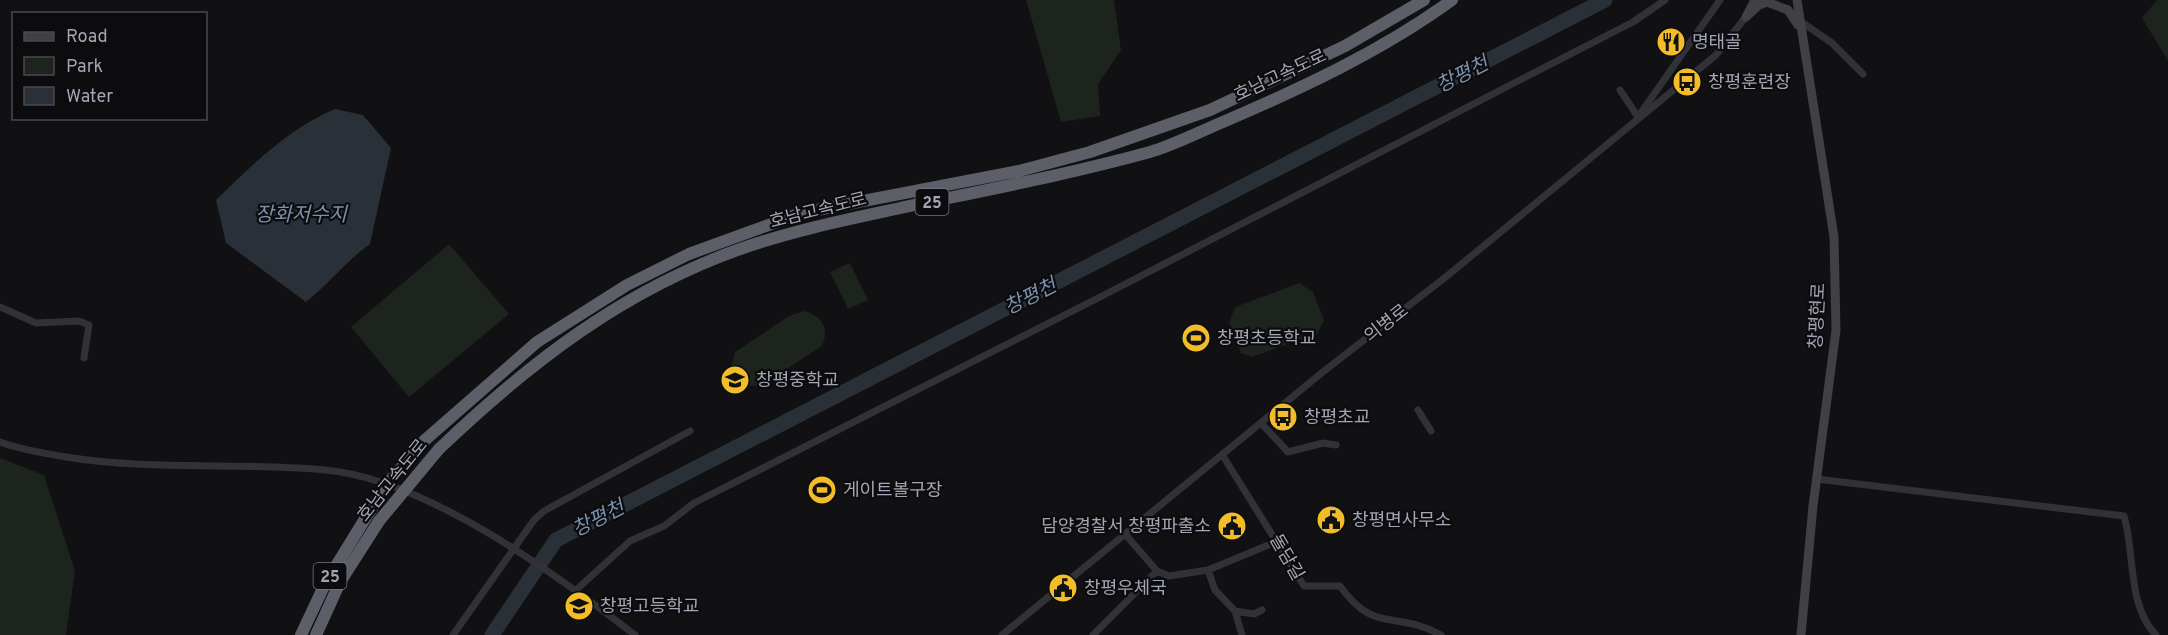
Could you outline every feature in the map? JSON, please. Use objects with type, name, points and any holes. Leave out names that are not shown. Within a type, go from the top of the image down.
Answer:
[{"type":"highway","name":"호남고속도로","points":[[301,635],[325,584],[388,482],[425,440],[537,342],[627,285],[688,254],[801,213],[1019,171],[1090,152],[1210,110],[1345,46],[1424,0]]},
{"type":"highway","name":"호남고속도로","points":[[316,635],[340,582],[379,521],[439,449],[490,400],[542,356],[612,310],[741,248],[803,230],[1153,151],[1292,93],[1417,25],[1452,0]]},
{"type":"main road","points":[[1746,18],[1756,0]]},
{"type":"main road","name":"창평현로","points":[[1797,0],[1834,237],[1836,272],[1836,330],[1817,479],[1801,635]]},
{"type":"main road","points":[[1746,18],[1763,3],[1781,5],[1793,14],[1803,37]]},
{"type":"street","points":[[573,589],[630,541],[664,526],[694,503],[1117,289],[1633,21],[1665,0]]},
{"type":"street","points":[[1620,90],[1638,117],[1720,0]]},
{"type":"street","name":"의병로","points":[[1002,635],[1324,371],[1447,276],[1716,55],[1746,18]]},
{"type":"street","points":[[1800,21],[1832,43],[1863,74]]},
{"type":"street","points":[[0,307],[36,322],[80,321],[89,325],[84,358]]},
{"type":"street","points":[[1418,410],[1431,431]]},
{"type":"street","points":[[1262,424],[1288,452],[1323,442],[1336,445]]},
{"type":"street","points":[[453,635],[534,520],[558,501],[690,431]]},
{"type":"street","points":[[0,442],[18,449],[113,464],[326,470],[362,476],[429,503],[514,548],[635,635]]},
{"type":"street","name":"돌담길","points":[[1223,456],[1304,586],[1340,586],[1350,605],[1365,621],[1377,625],[1413,626],[1441,635]]},
{"type":"street","points":[[1817,479],[2124,516],[2136,591],[2146,624],[2156,635]]},
{"type":"street","points":[[1125,534],[1157,571],[1169,576],[1208,570],[1278,541]]},
{"type":"street","points":[[1208,570],[1215,590],[1235,611],[1242,635]]},
{"type":"street","points":[[1093,635],[1157,571]]},
{"type":"street","points":[[1235,611],[1254,614],[1262,610]]},
{"type":"green space","points":[[1026,0],[1114,0],[1121,50],[1098,84],[1100,116],[1061,122]]},
{"type":"green space","points":[[2157,0],[2168,0],[2168,61],[2142,18]]},
{"type":"green space","points":[[449,244],[509,314],[409,397],[351,327]]},
{"type":"green space","points":[[850,263],[868,300],[848,309],[830,272]]},
{"type":"green space","points":[[1299,283],[1313,292],[1324,320],[1318,333],[1252,357],[1241,353],[1229,323],[1235,307]]},
{"type":"green space","points":[[804,311],[816,316],[823,324],[825,334],[822,346],[760,386],[742,382],[731,367],[735,352],[789,316]]},
{"type":"green space","points":[[0,458],[44,475],[75,571],[66,635],[0,635]]},
{"type":"water","name":"장화저수지","points":[[335,109],[363,115],[391,148],[370,244],[306,302],[226,243],[216,200],[257,161],[287,137],[302,126]]},
{"type":"waterway","name":"창평천","points":[[492,635],[556,540],[1605,0]]},
{"type":"place","name":"명태골","points":[[1671,42]]},
{"type":"place","name":"창평훈련장","points":[[1687,82]]},
{"type":"place","name":"창평초등학교","points":[[1196,338]]},
{"type":"place","name":"창평중학교","points":[[735,380]]},
{"type":"place","name":"창평초교","points":[[1283,417]]},
{"type":"place","name":"게이트볼구장","points":[[822,490]]},
{"type":"place","name":"창평면사무소","points":[[1331,520]]},
{"type":"place","name":"담양경찰서 창평파출소","points":[[1232,526]]},
{"type":"place","name":"창평우체국","points":[[1063,588]]},
{"type":"place","name":"창평고등학교","points":[[579,606]]}]
